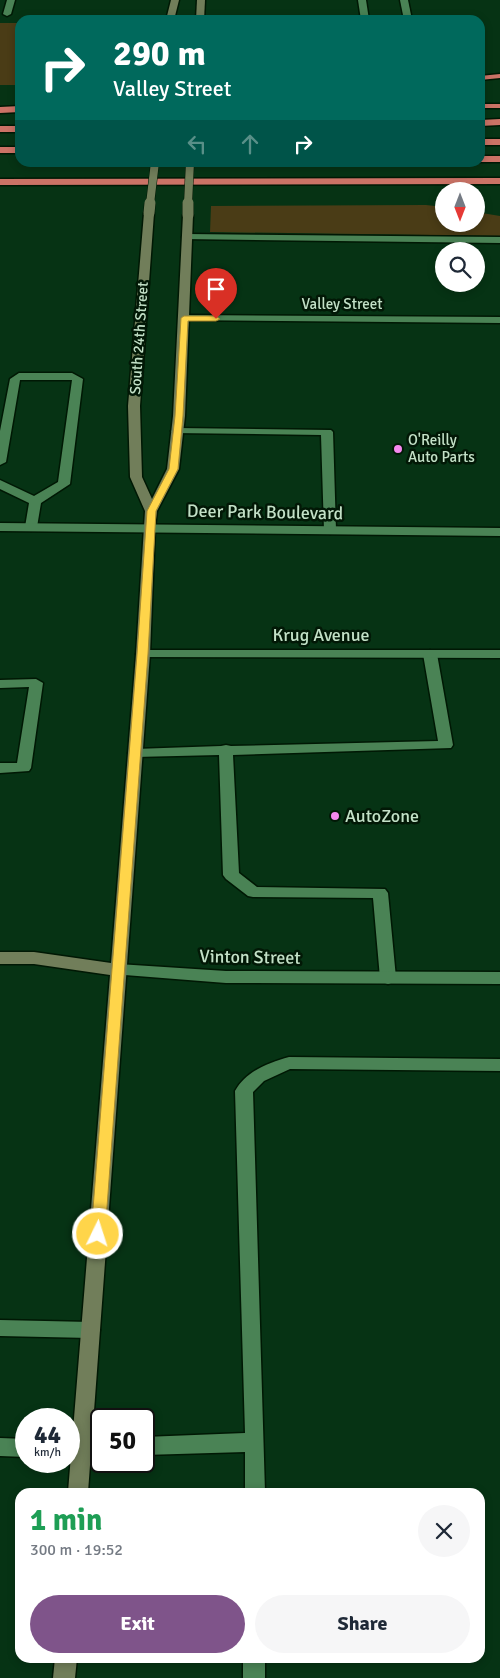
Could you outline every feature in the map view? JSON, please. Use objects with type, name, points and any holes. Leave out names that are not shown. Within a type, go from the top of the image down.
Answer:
[{"type":"highway","points":[[485,78],[500,76]]},
{"type":"highway","points":[[485,106],[500,106]]},
{"type":"highway","points":[[0,110],[15,109]]},
{"type":"highway","points":[[485,123],[500,122]]},
{"type":"highway","points":[[0,130],[15,129]]},
{"type":"highway","points":[[485,142],[500,142]]},
{"type":"highway","points":[[0,150],[15,150]]},
{"type":"highway","points":[[485,160],[500,159]]},
{"type":"highway","points":[[0,182],[500,181]]},
{"type":"main road","points":[[171,15],[175,0]]},
{"type":"main road","points":[[200,15],[201,0]]},
{"type":"main road","name":"South 24th Street","points":[[151,511],[136,477],[134,406],[154,167]]},
{"type":"main road","points":[[79,1488],[84,1448],[90,1330],[135,753],[149,528],[151,511],[173,469],[184,318],[190,167]]},
{"type":"main road","name":"Vinton Street","points":[[0,958],[42,959],[118,970]]},
{"type":"main road","points":[[64,1678],[66,1663]]},
{"type":"street","points":[[6,14],[11,0]]},
{"type":"street","points":[[362,0],[364,15]]},
{"type":"street","points":[[404,0],[407,15]]},
{"type":"street","points":[[187,237],[500,240]]},
{"type":"street","name":"Valley Street","points":[[184,318],[500,320]]},
{"type":"street","points":[[0,462],[5,409],[15,379],[19,376],[72,376],[78,379],[64,484],[36,501],[31,527]]},
{"type":"street","points":[[177,431],[327,432],[330,530]]},
{"type":"street","points":[[0,484],[12,492],[36,501]]},
{"type":"street","name":"Deer Park Boulevard","points":[[0,526],[500,532]]},
{"type":"street","name":"Krug Avenue","points":[[142,654],[500,654]]},
{"type":"street","points":[[135,753],[226,749],[446,745],[430,654]]},
{"type":"street","points":[[0,684],[36,683],[24,768],[0,768]]},
{"type":"street","points":[[226,749],[231,875],[253,892],[380,893],[388,978]]},
{"type":"street","name":"Vinton Street","points":[[118,970],[226,977],[500,978]]},
{"type":"street","points":[[255,1488],[244,1091],[249,1082],[269,1070],[290,1063],[500,1065]]},
{"type":"street","points":[[0,1328],[90,1330]]},
{"type":"street","points":[[155,1446],[255,1442]]},
{"type":"street","points":[[0,1447],[15,1448]]},
{"type":"street","points":[[254,1663],[254,1678]]},
{"type":"shaded area","points":[[0,23],[15,23],[15,85],[0,85]]},
{"type":"shaded area","points":[[426,205],[435,206],[435,232],[485,232],[485,214],[500,216],[500,236],[210,232],[211,206]]},
{"type":"place","name":"O'Reilly Auto Parts","points":[[398,449]]},
{"type":"place","name":"AutoZone","points":[[335,816]]},
{"type":"route","points":[[98,1234],[151,511],[173,469],[179,416],[184,318],[216,319]]}]
